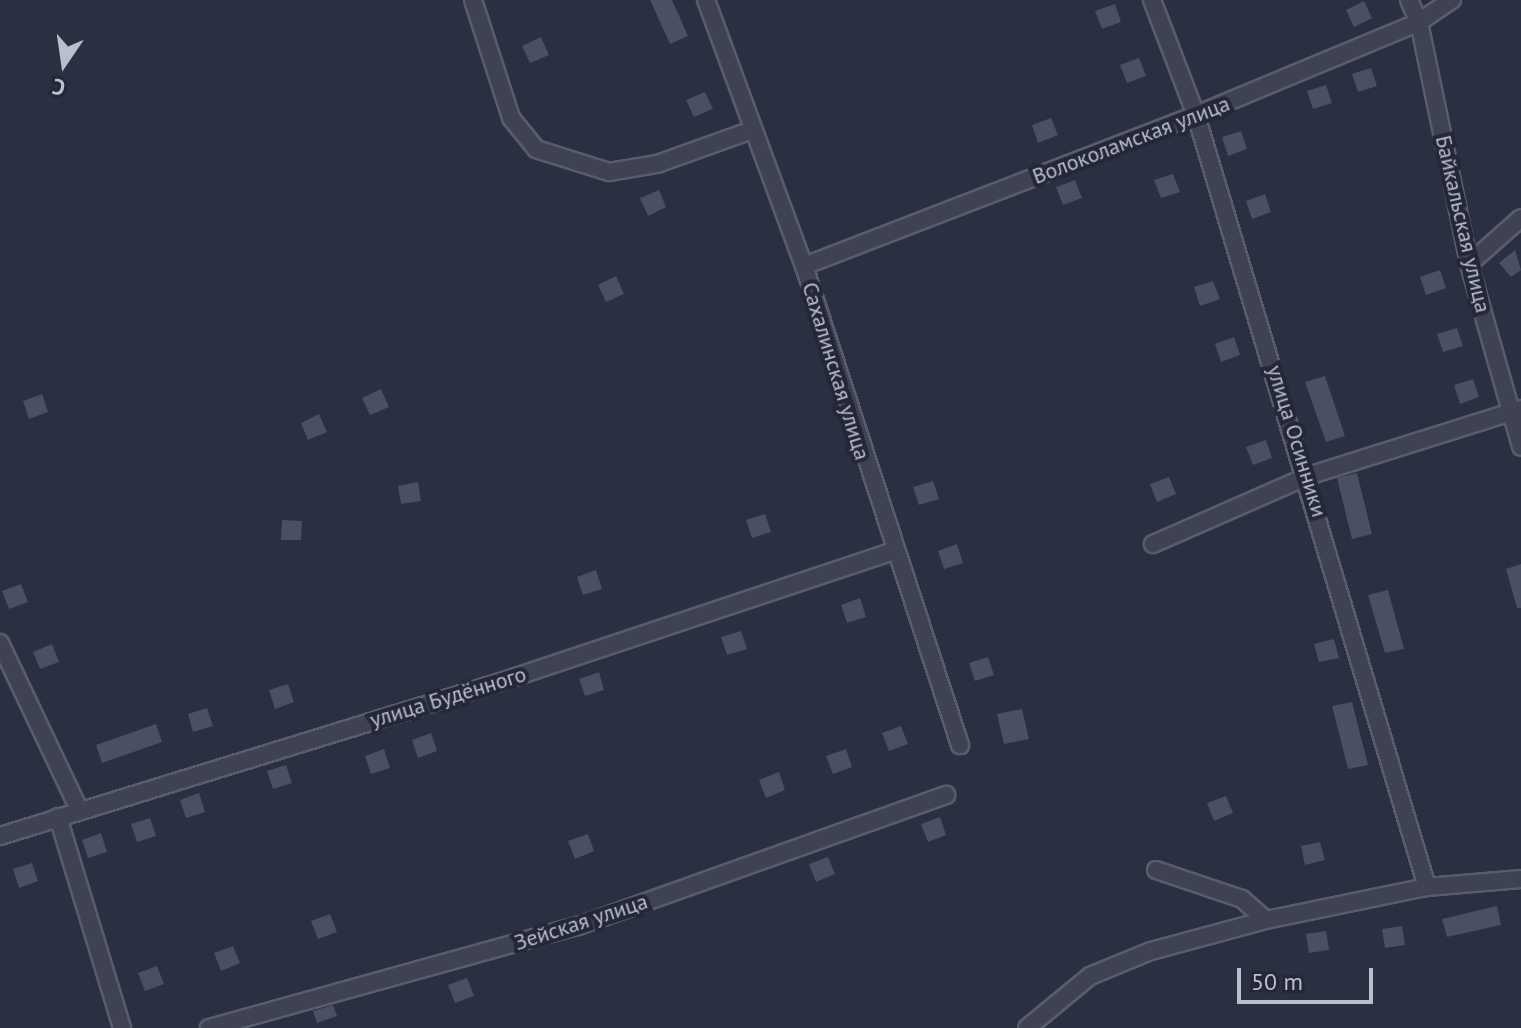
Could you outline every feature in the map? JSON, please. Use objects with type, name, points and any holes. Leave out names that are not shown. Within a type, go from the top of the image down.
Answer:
[{"type":"street","points":[[473,0],[511,118],[536,149],[609,172],[657,164],[752,130]]},
{"type":"street","name":"Сахалинская улица","points":[[706,0],[804,266],[893,551],[960,745]]},
{"type":"street","name":"улица Осинники","points":[[1152,0],[1196,115],[1308,476],[1427,887]]},
{"type":"street","name":"Байкальская улица","points":[[1409,0],[1419,22],[1469,264],[1516,411],[1521,447]]},
{"type":"street","name":"Волоколамская улица","points":[[804,266],[1196,115],[1419,22],[1452,0]]},
{"type":"street","points":[[1469,264],[1521,218]]},
{"type":"street","points":[[1153,544],[1308,476],[1516,411]]},
{"type":"street","name":"улица Будённого","points":[[0,836],[79,809],[497,683],[893,551]]},
{"type":"street","points":[[0,643],[79,809]]},
{"type":"street","name":"Зейская улица","points":[[209,1028],[578,926],[946,795]]},
{"type":"street","points":[[58,817],[122,1028]]},
{"type":"street","points":[[1156,870],[1242,899],[1266,920]]},
{"type":"street","points":[[1027,1028],[1099,971],[1151,951],[1266,920],[1427,887],[1521,879]]},
{"type":"building","points":[[650,0],[672,0],[688,36],[670,44]]},
{"type":"building","points":[[1364,1],[1372,18],[1354,27],[1346,10]]},
{"type":"building","points":[[1115,4],[1121,22],[1102,29],[1095,11]]},
{"type":"building","points":[[541,37],[549,55],[530,63],[522,46]]},
{"type":"building","points":[[1139,58],[1146,76],[1127,83],[1120,65]]},
{"type":"building","points":[[1371,68],[1377,86],[1358,92],[1352,74]]},
{"type":"building","points":[[1326,85],[1332,103],[1313,109],[1307,91]]},
{"type":"building","points":[[705,92],[713,109],[694,117],[686,100]]},
{"type":"building","points":[[1051,118],[1058,135],[1038,143],[1032,125]]},
{"type":"building","points":[[1241,131],[1247,149],[1228,156],[1222,137]]},
{"type":"building","points":[[1173,174],[1180,192],[1161,198],[1154,180]]},
{"type":"building","points":[[1075,180],[1082,198],[1063,205],[1056,187]]},
{"type":"building","points":[[659,190],[666,207],[648,216],[640,198]]},
{"type":"building","points":[[1265,194],[1271,212],[1252,219],[1246,201]]},
{"type":"building","points":[[1515,250],[1521,270],[1511,277],[1499,263]]},
{"type":"building","points":[[1440,270],[1446,288],[1426,295],[1420,277]]},
{"type":"building","points":[[616,276],[624,294],[606,302],[598,285]]},
{"type":"building","points":[[1213,281],[1220,299],[1200,306],[1194,287]]},
{"type":"building","points":[[1457,328],[1463,346],[1443,352],[1437,334]]},
{"type":"building","points":[[1234,337],[1240,355],[1221,362],[1215,344]]},
{"type":"building","points":[[1325,376],[1345,436],[1326,442],[1305,382]]},
{"type":"building","points":[[1473,379],[1479,397],[1460,404],[1454,385]]},
{"type":"building","points":[[381,389],[389,407],[370,415],[362,398]]},
{"type":"building","points":[[42,394],[48,412],[29,419],[23,401]]},
{"type":"building","points":[[319,414],[327,432],[308,440],[301,423]]},
{"type":"building","points":[[1266,440],[1272,458],[1253,465],[1246,447]]},
{"type":"building","points":[[1357,473],[1372,534],[1352,539],[1337,478]]},
{"type":"building","points":[[1169,477],[1176,494],[1157,502],[1150,484]]},
{"type":"building","points":[[933,481],[939,499],[919,505],[913,487]]},
{"type":"building","points":[[418,482],[421,501],[401,504],[398,486]]},
{"type":"building","points":[[765,514],[771,532],[752,538],[746,520]]},
{"type":"building","points":[[282,520],[302,521],[301,540],[281,540]]},
{"type":"building","points":[[957,544],[963,563],[944,569],[938,551]]},
{"type":"building","points":[[1521,564],[1521,608],[1517,608],[1506,569]]},
{"type":"building","points":[[596,570],[602,589],[583,595],[577,577]]},
{"type":"building","points":[[21,584],[28,602],[9,609],[2,591]]},
{"type":"building","points":[[1388,590],[1404,649],[1385,653],[1368,595]]},
{"type":"building","points":[[860,598],[866,617],[847,623],[841,605]]},
{"type":"building","points":[[741,631],[747,649],[727,655],[721,637]]},
{"type":"building","points":[[1334,639],[1339,658],[1319,662],[1314,644]]},
{"type":"building","points":[[52,644],[59,662],[40,669],[33,652]]},
{"type":"building","points":[[988,657],[994,675],[975,681],[969,663]]},
{"type":"building","points":[[599,672],[604,690],[585,696],[579,679]]},
{"type":"building","points":[[288,684],[294,702],[275,709],[269,690]]},
{"type":"building","points":[[1352,702],[1368,765],[1348,769],[1332,706]]},
{"type":"building","points":[[207,708],[213,726],[193,732],[188,714]]},
{"type":"building","points":[[1022,709],[1029,739],[1004,744],[997,714]]},
{"type":"building","points":[[156,724],[162,742],[102,763],[96,745]]},
{"type":"building","points":[[901,726],[908,744],[889,751],[882,733]]},
{"type":"building","points":[[431,733],[437,751],[418,758],[412,740]]},
{"type":"building","points":[[384,749],[390,768],[371,774],[365,756]]},
{"type":"building","points":[[846,749],[852,767],[833,774],[826,756]]},
{"type":"building","points":[[286,765],[292,783],[273,789],[267,771]]},
{"type":"building","points":[[779,772],[785,790],[766,798],[759,780]]},
{"type":"building","points":[[199,793],[205,812],[186,818],[180,800]]},
{"type":"building","points":[[1226,796],[1233,813],[1214,821],[1207,803]]},
{"type":"building","points":[[940,817],[946,835],[928,842],[921,824]]},
{"type":"building","points":[[150,818],[156,836],[137,842],[131,824]]},
{"type":"building","points":[[101,833],[107,852],[88,858],[82,840]]},
{"type":"building","points":[[588,834],[594,851],[575,859],[568,841]]},
{"type":"building","points":[[1320,842],[1325,860],[1305,865],[1301,846]]},
{"type":"building","points":[[828,857],[835,874],[816,882],[809,864]]},
{"type":"building","points":[[32,863],[38,881],[19,888],[13,869]]},
{"type":"building","points":[[1497,906],[1501,925],[1447,937],[1442,919]]},
{"type":"building","points":[[330,914],[337,932],[318,939],[311,921]]},
{"type":"building","points":[[1402,926],[1405,945],[1385,948],[1382,929]]},
{"type":"building","points":[[1326,931],[1329,950],[1309,953],[1306,934]]},
{"type":"building","points":[[233,946],[240,963],[221,971],[214,953]]},
{"type":"building","points":[[157,966],[164,984],[145,991],[138,973]]},
{"type":"building","points":[[467,978],[474,996],[455,1003],[448,985]]},
{"type":"building","points":[[333,1005],[337,1016],[317,1023],[313,1011]]}]
